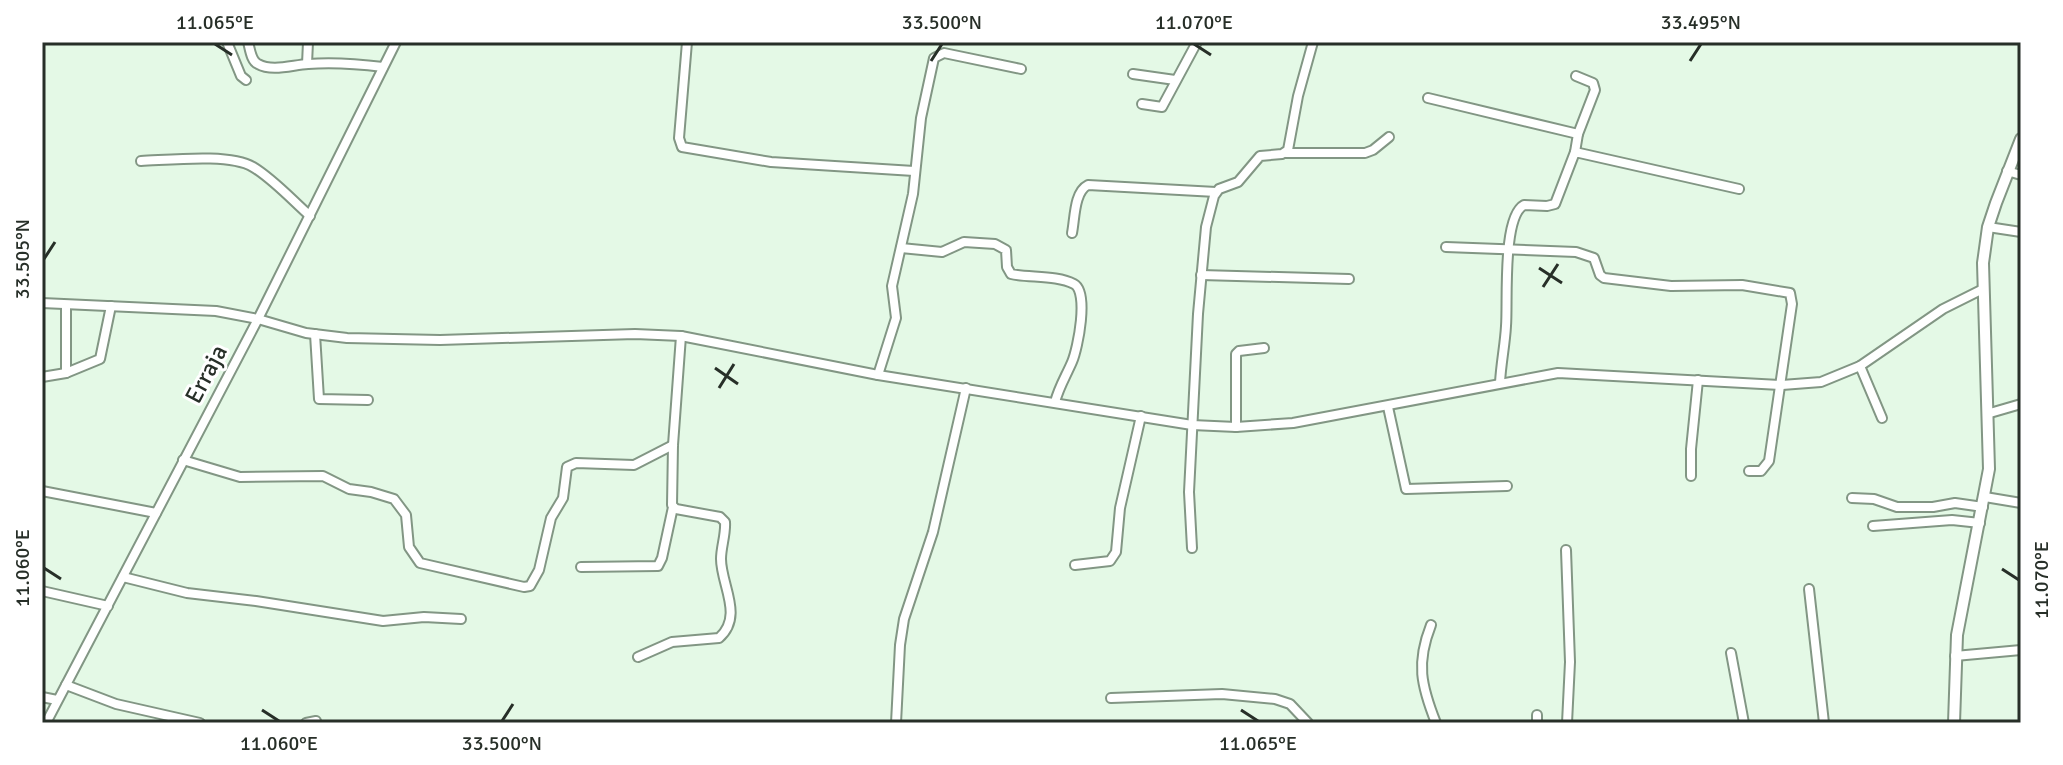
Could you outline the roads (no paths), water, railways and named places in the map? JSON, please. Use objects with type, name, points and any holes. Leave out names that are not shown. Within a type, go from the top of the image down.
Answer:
[{"type":"main road","points":[[1954,722],[1955,656],[1963,598],[1989,469],[1990,413],[1983,289],[1988,227],[2021,139]]},
{"type":"street","points":[[227,42],[241,76],[246,80]]},
{"type":"street","points":[[248,42],[253,60],[260,65],[279,68],[307,64],[383,67]]},
{"type":"street","points":[[307,64],[308,42]]},
{"type":"street","name":"Erraja","points":[[46,723],[258,319],[396,42]]},
{"type":"street","points":[[687,42],[679,138],[682,147],[771,162],[914,171]]},
{"type":"street","points":[[1142,104],[1162,107],[1197,42]]},
{"type":"street","points":[[1286,153],[1313,42]]},
{"type":"street","points":[[878,375],[896,318],[891,291],[913,194],[914,171],[934,58],[944,53],[1021,69]]},
{"type":"street","points":[[1133,74],[1175,80]]},
{"type":"street","points":[[1500,383],[1506,329],[1506,270],[1516,212],[1524,205],[1555,204],[1595,90],[1590,81],[1576,76]]},
{"type":"street","points":[[1428,98],[1578,134]]},
{"type":"street","points":[[1072,233],[1079,193],[1088,185],[1216,192],[1238,182],[1260,156],[1365,153],[1389,137]]},
{"type":"street","points":[[1575,152],[1739,189]]},
{"type":"street","points":[[141,161],[218,158],[243,162],[258,170],[310,216]]},
{"type":"street","points":[[2007,171],[2021,175]]},
{"type":"street","points":[[1192,548],[1189,492],[1201,275],[1206,227],[1216,192]]},
{"type":"street","points":[[1988,227],[2021,232]]},
{"type":"street","points":[[901,248],[936,253],[964,242],[995,244],[1006,250],[1007,267],[1011,274],[1074,284],[1081,295],[1079,337],[1073,359],[1059,384],[1055,402]]},
{"type":"street","points":[[1446,247],[1585,254],[1594,258],[1601,277],[1624,281],[1671,286],[1742,285],[1787,291],[1792,295],[1792,304],[1782,385],[1767,466],[1761,471],[1749,471]]},
{"type":"street","points":[[1201,275],[1349,279]]},
{"type":"street","points":[[42,303],[216,311],[315,334],[388,340],[635,334],[681,336],[878,375],[1192,425],[1236,427],[1293,423],[1500,383],[1577,373],[1782,385],[1821,382],[1860,366],[1962,297],[1983,289]]},
{"type":"street","points":[[66,305],[66,373]]},
{"type":"street","points":[[42,377],[66,373],[100,359],[111,306]]},
{"type":"street","points":[[315,334],[319,399],[368,400]]},
{"type":"street","points":[[581,567],[658,566],[662,558],[673,507],[673,445],[681,336]]},
{"type":"street","points":[[1236,427],[1236,354],[1264,348]]},
{"type":"street","points":[[1860,366],[1882,418]]},
{"type":"street","points":[[1691,476],[1698,380]]},
{"type":"street","points":[[896,723],[904,619],[933,532],[966,388]]},
{"type":"street","points":[[1990,413],[2021,404]]},
{"type":"street","points":[[1388,407],[1406,489],[1507,486]]},
{"type":"street","points":[[1075,565],[1110,561],[1116,552],[1120,508],[1141,416]]},
{"type":"street","points":[[183,460],[240,477],[323,476],[349,489],[388,496],[403,509],[409,547],[420,563],[429,568],[524,587],[532,584],[539,570],[551,518],[563,498],[567,467],[576,463],[634,465],[673,445]]},
{"type":"street","points":[[42,491],[156,513]]},
{"type":"street","points":[[1852,498],[1874,499],[1897,507],[2021,503]]},
{"type":"street","points":[[638,657],[672,642],[719,638],[728,626],[731,603],[721,563],[725,522],[720,517],[673,507]]},
{"type":"street","points":[[1873,526],[1952,520],[1980,523]]},
{"type":"street","points":[[1566,550],[1570,662],[1567,723]]},
{"type":"street","points":[[123,577],[187,593],[383,621],[424,617],[461,619]]},
{"type":"street","points":[[1809,589],[1824,723]]},
{"type":"street","points":[[42,591],[108,606]]},
{"type":"street","points":[[1431,625],[1424,644],[1421,674],[1436,723]]},
{"type":"street","points":[[1955,656],[2021,650]]},
{"type":"street","points":[[1731,653],[1744,723]]},
{"type":"street","points":[[66,685],[116,704],[200,723]]},
{"type":"street","points":[[1111,698],[1222,694],[1275,699],[1290,704],[1308,723]]},
{"type":"street","points":[[42,697],[57,700]]}]
